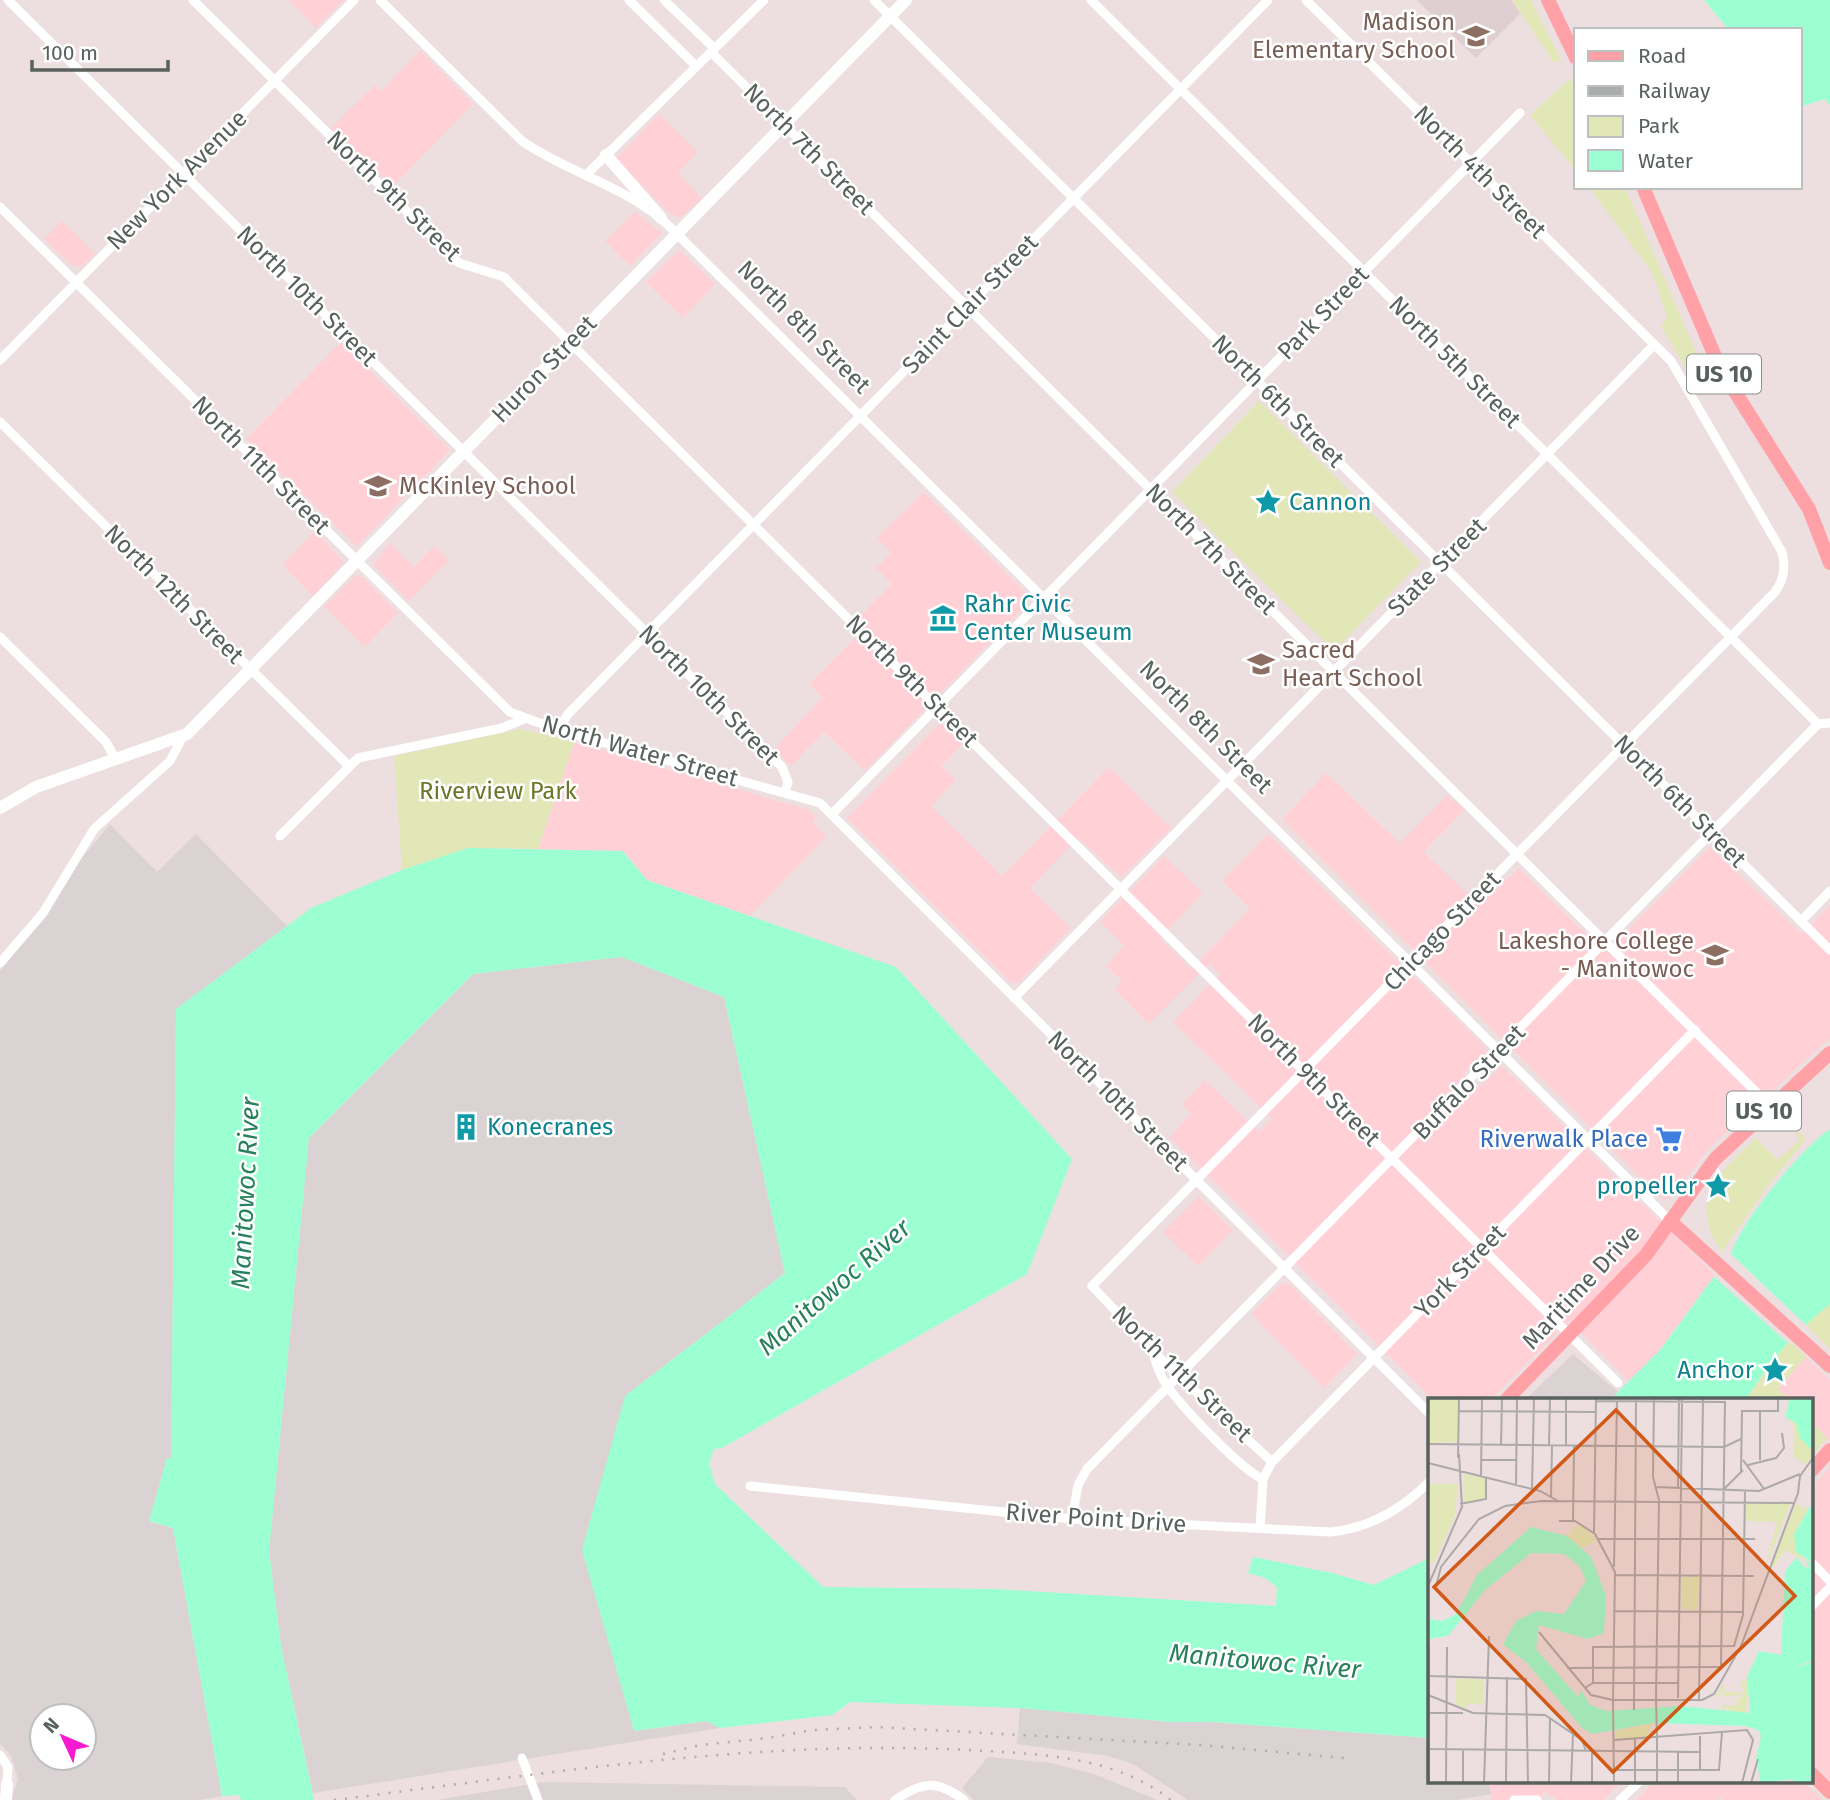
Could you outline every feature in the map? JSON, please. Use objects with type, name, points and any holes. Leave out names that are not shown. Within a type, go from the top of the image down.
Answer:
[{"type":"main road","points":[[1548,0],[1574,54]]},
{"type":"main road","name":"US 10","points":[[1644,189],[1720,368],[1809,509],[1830,563]]},
{"type":"main road","name":"Maritime Drive","points":[[1508,1398],[1631,1272],[1715,1158],[1830,1053]]},
{"type":"main road","name":"North 8th Street","points":[[1670,1221],[1830,1366]]},
{"type":"main road","points":[[1812,1470],[1830,1450]]},
{"type":"street","name":"North 10th Street","points":[[8,0],[782,767],[788,782],[785,792],[820,803],[832,814],[1428,1412]]},
{"type":"street","name":"North 9th Street","points":[[193,0],[459,263],[504,277],[1618,1383]]},
{"type":"street","name":"New York Avenue","points":[[0,360],[354,0]]},
{"type":"street","name":"North 8th Street","points":[[380,0],[522,141],[542,155],[622,192],[661,218],[1670,1221]]},
{"type":"street","points":[[629,0],[696,66]]},
{"type":"street","name":"North 7th Street","points":[[664,0],[784,125],[1770,1106]]},
{"type":"street","points":[[586,175],[764,0]]},
{"type":"street","name":"North 6th Street","points":[[874,0],[1830,950]]},
{"type":"street","name":"Huron Street","points":[[182,738],[906,0]]},
{"type":"street","name":"North 5th Street","points":[[1090,0],[1818,724]]},
{"type":"street","name":"Saint Clair Street","points":[[558,730],[568,714],[1268,0]]},
{"type":"street","name":"North 4th Street","points":[[1306,0],[1671,362],[1775,540],[1784,558],[1784,571]]},
{"type":"street","name":"Park Street","points":[[832,814],[1520,113]]},
{"type":"street","points":[[606,155],[661,218]]},
{"type":"street","name":"North 11th Street","points":[[0,207],[510,712],[524,719]]},
{"type":"street","name":"State Street","points":[[1014,998],[1654,345]]},
{"type":"street","name":"North 12th Street","points":[[0,422],[349,766]]},
{"type":"street","name":"Chicago Street","points":[[1092,1286],[1774,592],[1784,571]]},
{"type":"street","points":[[0,638],[106,742],[116,760]]},
{"type":"street","name":"North Water Street","points":[[280,836],[358,758],[502,728],[524,719],[785,792]]},
{"type":"street","points":[[1818,724],[1830,723]]},
{"type":"street","name":"Buffalo Street","points":[[1072,1519],[1078,1485],[1087,1469],[1818,724]]},
{"type":"street","points":[[0,808],[36,787],[182,738]]},
{"type":"street","points":[[0,963],[43,913],[94,830],[170,761],[182,738]]},
{"type":"street","points":[[1801,921],[1830,891]]},
{"type":"street","name":"York Street","points":[[1260,1528],[1263,1479],[1272,1462],[1695,1030]]},
{"type":"street","name":"North 11th Street","points":[[1092,1286],[1153,1350],[1272,1462]]},
{"type":"street","points":[[1153,1350],[1168,1389]]},
{"type":"street","name":"North 11th Street","points":[[1168,1389],[1247,1469],[1263,1479]]},
{"type":"street","name":"River Point Drive","points":[[750,1486],[1072,1519],[1348,1530],[1397,1510],[1428,1483]]},
{"type":"street","points":[[1812,1563],[1830,1581]]},
{"type":"street","points":[[1812,1606],[1830,1587]]},
{"type":"street","points":[[0,1755],[8,1767],[4,1786],[6,1800]]},
{"type":"street","points":[[522,1758],[538,1800]]},
{"type":"street","points":[[1620,1800],[1638,1783]]},
{"type":"street","points":[[895,1800],[923,1785],[945,1786],[964,1800]]},
{"type":"street","points":[[1514,1800],[1537,1800]]},
{"type":"shaded area","points":[[288,0],[344,0],[316,28]]},
{"type":"shaded area","name":"Madison Elementary School","points":[[1417,0],[1512,0],[1520,14],[1476,58]]},
{"type":"shaded area","points":[[420,51],[473,104],[392,187],[331,128],[375,85],[381,91]]},
{"type":"shaded area","points":[[659,114],[698,152],[678,173],[702,198],[680,218],[670,214],[616,159]]},
{"type":"shaded area","points":[[635,212],[662,233],[630,266],[605,241]]},
{"type":"shaded area","points":[[62,221],[95,253],[81,267],[73,266],[44,239]]},
{"type":"shaded area","points":[[679,250],[715,284],[683,318],[646,282]]},
{"type":"shaded area","points":[[341,342],[450,450],[357,546],[246,439]]},
{"type":"shaded area","points":[[924,492],[1025,592],[1028,603],[865,771],[824,732],[791,766],[774,749],[822,698],[809,684],[866,627],[858,618],[892,584],[876,568],[891,553],[877,538]]},
{"type":"shaded area","points":[[315,531],[344,562],[313,596],[282,565]]},
{"type":"shaded area","points":[[390,543],[414,567],[434,546],[449,560],[409,601],[373,565]]},
{"type":"shaded area","points":[[360,575],[398,613],[365,647],[324,607],[355,576]]},
{"type":"shaded area","points":[[940,723],[964,743],[941,766],[956,780],[931,806],[1002,876],[1109,767],[1171,828],[1121,877],[1078,838],[1030,888],[1071,928],[1017,984],[1009,981],[847,818]]},
{"type":"shaded area","points":[[574,742],[810,810],[816,817],[813,823],[827,836],[750,916],[647,880],[622,851],[538,849]]},
{"type":"shaded area","points":[[1326,773],[1400,843],[1447,795],[1464,810],[1424,852],[1479,905],[1519,868],[1605,953],[1710,847],[1802,934],[1830,905],[1830,1038],[1709,1148],[1672,1197],[1665,1200],[1282,819]]},
{"type":"shaded area","points":[[110,824],[157,872],[196,834],[287,926],[176,1009],[171,1459],[167,1458],[150,1522],[173,1528],[222,1796],[199,1800],[11,1800],[18,1779],[11,1755],[0,1744],[0,971],[47,915],[80,860]]},
{"type":"shaded area","points":[[1268,834],[1484,1046],[1485,1054],[1464,1073],[1478,1088],[1502,1066],[1715,1275],[1660,1350],[1629,1381],[1569,1321],[1493,1398],[1431,1398],[1169,1137],[1191,1114],[1182,1104],[1205,1080],[1259,1132],[1272,1119],[1173,1022],[1220,974],[1209,964],[1149,1024],[1114,989],[1122,981],[1106,966],[1124,946],[1100,922],[1164,856],[1203,893],[1160,938],[1191,969],[1250,909],[1222,881]]},
{"type":"shaded area","points":[[622,957],[724,997],[785,1273],[625,1396],[634,1731],[707,1721],[720,1728],[313,1793],[281,1646],[269,1551],[309,1138],[473,974]]},
{"type":"shaded area","points":[[1199,1196],[1233,1230],[1198,1266],[1163,1232]]},
{"type":"shaded area","points":[[1288,1283],[1357,1354],[1324,1388],[1251,1314],[1281,1284]]},
{"type":"shaded area","points":[[1573,1354],[1618,1392],[1612,1398],[1527,1398]]},
{"type":"shaded area","points":[[1806,1357],[1830,1380],[1830,1442],[1812,1422],[1812,1398],[1787,1398],[1778,1389]]},
{"type":"shaded area","points":[[1830,1467],[1830,1780],[1812,1762],[1812,1487]]},
{"type":"shaded area","points":[[1020,1708],[1171,1722],[1212,1722],[1428,1738],[1428,1783],[1489,1783],[1491,1794],[1458,1800],[1188,1800],[1133,1764],[1108,1756],[1017,1744]]},
{"type":"shaded area","points":[[988,1757],[1051,1763],[1094,1774],[1158,1800],[974,1800],[962,1788]]},
{"type":"shaded area","points":[[544,1782],[845,1787],[857,1800],[437,1800]]},
{"type":"shaded area","points":[[1489,1783],[1620,1783],[1603,1800],[1558,1800],[1544,1791],[1541,1800],[1492,1800]]},
{"type":"shaded area","points":[[1653,1783],[1805,1783],[1823,1800],[1724,1800],[1721,1797],[1718,1800],[1636,1800]]},
{"type":"green space","points":[[1512,0],[1531,0],[1561,60],[1553,62]]},
{"type":"green space","points":[[1570,78],[1574,87],[1574,169],[1530,115]]},
{"type":"green space","points":[[1590,189],[1625,189],[1710,382],[1699,391],[1661,326],[1667,318],[1653,274]]},
{"type":"green space","points":[[1259,401],[1421,562],[1334,651],[1172,492]]},
{"type":"green space","name":"Riverview Park","points":[[521,729],[574,742],[538,849],[468,848],[402,870],[394,756]]},
{"type":"green space","points":[[1794,1132],[1799,1132],[1806,1139],[1767,1187],[1722,1252],[1712,1234],[1707,1217],[1707,1202],[1712,1189],[1730,1163],[1756,1138],[1778,1160],[1800,1139]]},
{"type":"green space","points":[[1830,1304],[1830,1349],[1804,1323]]},
{"type":"green space","points":[[1789,1340],[1806,1357],[1778,1388],[1787,1398],[1747,1398]]},
{"type":"green space","points":[[1812,1422],[1827,1438],[1812,1456]]},
{"type":"water","points":[[1704,0],[1830,0],[1830,105],[1825,99],[1802,106],[1802,28],[1727,28]]},
{"type":"water","name":"Manitowoc River","points":[[468,848],[623,851],[647,880],[896,967],[1072,1159],[1027,1274],[722,1448],[714,1449],[709,1463],[715,1484],[823,1587],[995,1589],[1276,1606],[1277,1587],[1265,1578],[1248,1573],[1253,1557],[1332,1573],[1374,1585],[1428,1558],[1428,1738],[1212,1722],[1171,1722],[1020,1708],[850,1702],[832,1715],[720,1728],[707,1721],[634,1731],[582,1550],[625,1396],[785,1273],[724,997],[622,957],[473,974],[309,1138],[269,1551],[281,1646],[314,1800],[241,1800],[239,1795],[222,1796],[173,1528],[149,1521],[167,1458],[171,1458],[176,1009],[311,908],[402,870]]},
{"type":"water","points":[[1830,1129],[1830,1304],[1784,1348],[1747,1398],[1612,1398],[1660,1350],[1732,1252],[1737,1239],[1760,1204]]},
{"type":"pier","points":[[1730,1253],[1807,1326],[1789,1344],[1713,1276]]},
{"type":"railway","points":[[663,1754],[700,1745],[813,1730],[877,1727],[1201,1745],[1345,1758]]},
{"type":"railway","points":[[334,1800],[650,1761],[730,1754],[889,1748],[994,1751],[1074,1760],[1125,1774],[1171,1800]]},
{"type":"place","name":"Madison Elementary School","points":[[1476,36]]},
{"type":"place","name":"McKinley School","points":[[378,486]]},
{"type":"place","name":"Cannon","points":[[1268,502]]},
{"type":"place","name":"Rahr Civic Center Museum","points":[[943,618]]},
{"type":"place","name":"Sacred Heart School","points":[[1261,664]]},
{"type":"place","name":"Lakeshore College - Manitowoc","points":[[1715,955]]},
{"type":"place","name":"Konecranes","points":[[466,1127]]},
{"type":"place","name":"Riverwalk Place","points":[[1669,1139]]},
{"type":"place","name":"propeller","points":[[1718,1186]]},
{"type":"place","name":"Anchor","points":[[1775,1370]]}]
